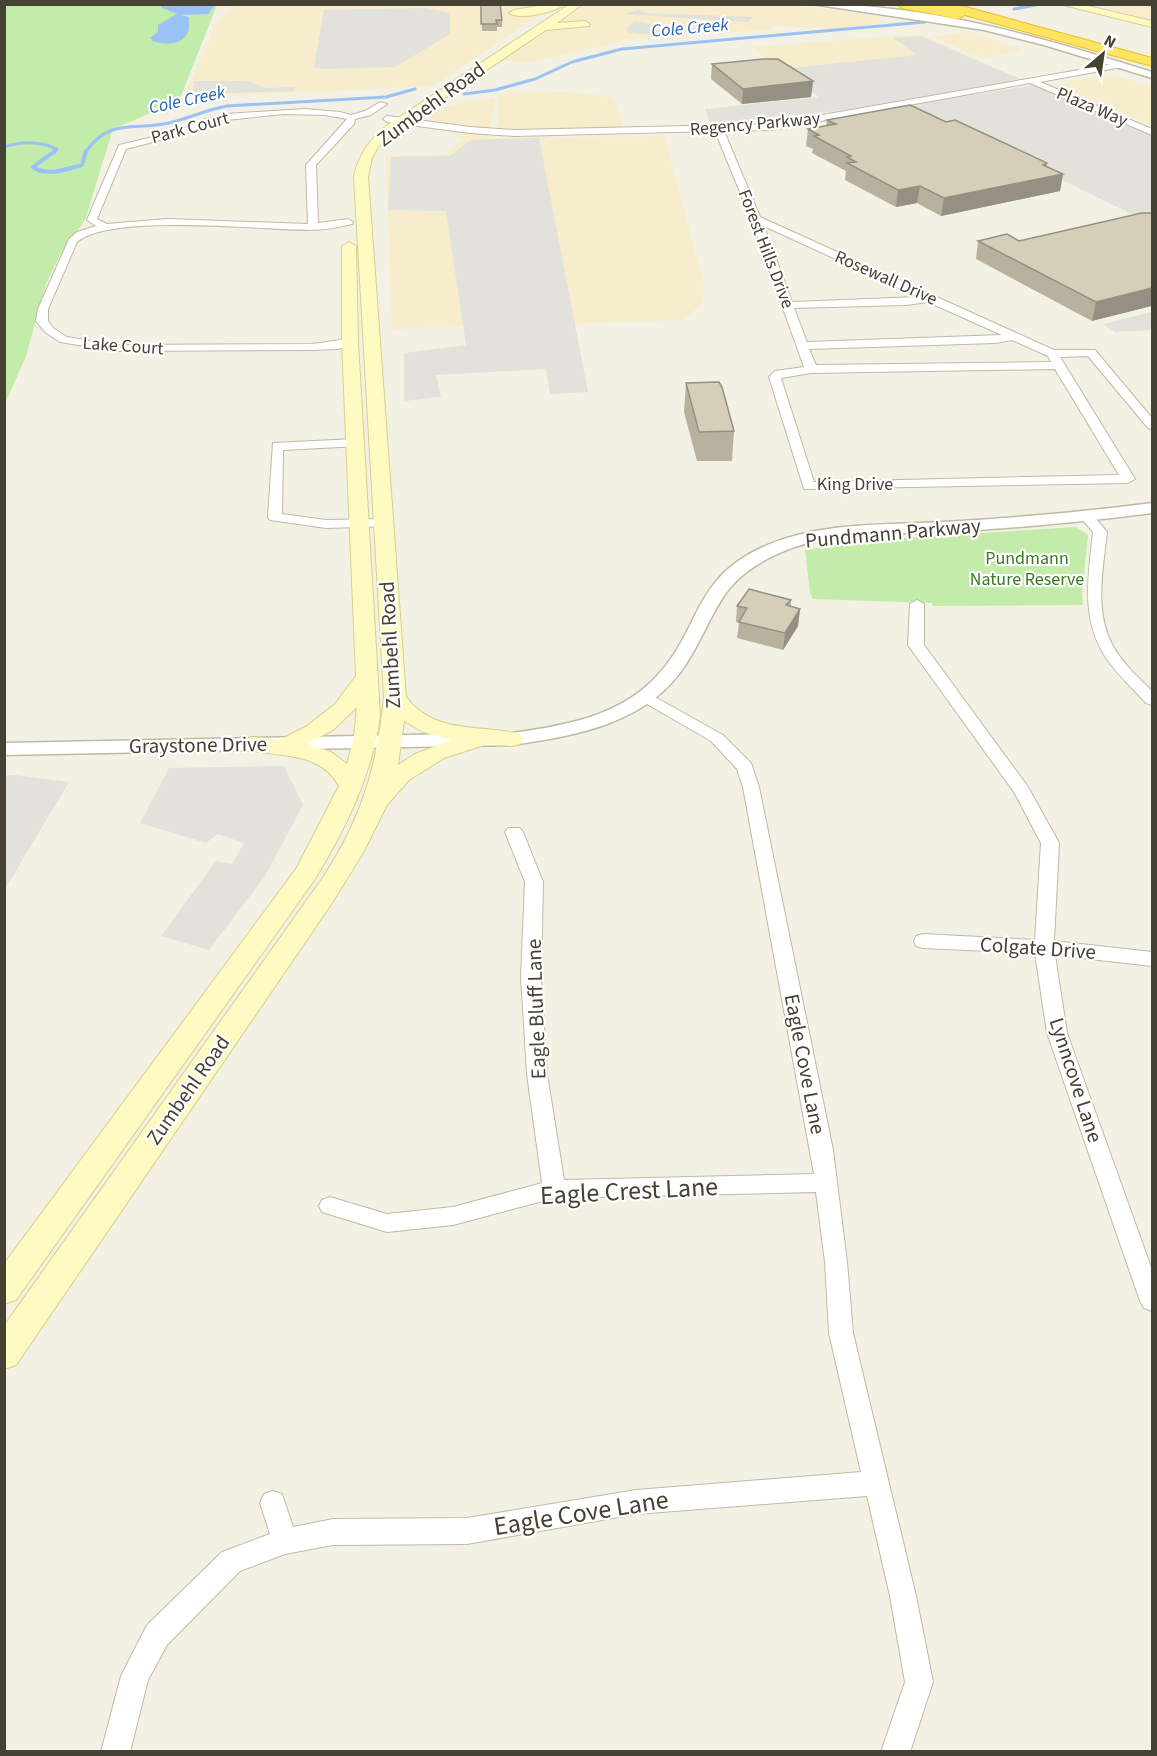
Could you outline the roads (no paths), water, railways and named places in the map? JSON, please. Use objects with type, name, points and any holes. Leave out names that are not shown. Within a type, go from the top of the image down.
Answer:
[{"type":"highway","points":[[902,4],[1077,41]]},
{"type":"highway","points":[[938,4],[1152,62]]},
{"type":"highway","points":[[963,4],[1152,55]]},
{"type":"highway","points":[[979,4],[1046,26]]},
{"type":"main road","points":[[1064,4],[1152,24]]},
{"type":"main road","points":[[566,6],[572,16],[588,23],[529,30],[524,20],[509,14],[535,12],[566,6]]},
{"type":"main road","name":"Zumbehl Road","points":[[365,136],[387,119],[458,77],[566,6]]},
{"type":"main road","name":"Zumbehl Road","points":[[4,1290],[300,882],[344,806],[351,786],[379,742],[395,697],[383,523],[360,342],[354,219],[363,162],[376,140],[458,77]]},
{"type":"main road","name":"Zumbehl Road","points":[[4,1354],[323,897],[373,809],[379,742],[369,716],[355,443],[360,342]]},
{"type":"main road","points":[[289,743],[336,718],[354,699],[367,676]]},
{"type":"main road","points":[[395,697],[402,709],[425,727],[512,739]]},
{"type":"main road","points":[[373,809],[392,780],[413,763],[448,748],[479,739]]},
{"type":"main road","points":[[253,744],[287,748],[325,758],[346,773],[351,786]]},
{"type":"street","points":[[816,4],[922,16],[984,27],[1152,75]]},
{"type":"street","name":"Regency Parkway","points":[[387,119],[470,130],[514,133],[719,130],[788,125],[1119,65]]},
{"type":"street","name":"Plaza Way","points":[[1031,81],[1152,132]]},
{"type":"street","points":[[313,224],[311,165],[351,122],[351,118],[368,114],[383,104]]},
{"type":"street","name":"Park Court","points":[[105,226],[92,220],[122,147],[176,134],[208,120],[232,116],[311,111],[338,113],[351,118]]},
{"type":"street","name":"Forest Hills Drive","points":[[719,130],[756,219],[811,369]]},
{"type":"street","name":"Lake Court","points":[[354,219],[313,224],[167,222],[105,226],[81,234],[73,241],[43,309],[42,321],[49,330],[64,340],[115,348],[338,346],[360,342]]},
{"type":"street","name":"Rosewall Drive","points":[[756,219],[1016,336],[1055,359]]},
{"type":"street","points":[[787,305],[906,302],[930,298]]},
{"type":"street","points":[[151,349],[158,336]]},
{"type":"street","points":[[803,346],[995,340],[1016,336]]},
{"type":"street","points":[[1055,359],[1091,352],[1152,425]]},
{"type":"street","name":"King Drive","points":[[1055,359],[1128,479],[810,486],[775,377],[784,372],[811,369],[1055,359]]},
{"type":"street","points":[[355,443],[277,446],[275,517],[326,524],[383,523]]},
{"type":"street","name":"Pundmann Parkway","points":[[379,742],[512,739],[557,732],[600,721],[626,710],[646,697],[675,667],[717,588],[750,561],[793,542],[837,533],[1089,518],[1152,508]]},
{"type":"street","points":[[1089,518],[1100,532],[1093,604],[1098,627],[1113,658],[1152,700]]},
{"type":"street","name":"Lynncove Lane","points":[[917,604],[916,645],[1022,791],[1050,843],[1044,947],[1057,1033],[1152,1301]]},
{"type":"street","name":"Eagle Cove Lane","points":[[646,697],[717,738],[746,766],[822,1150],[836,1262],[841,1333],[877,1483],[919,1682],[895,1752]]},
{"type":"street","name":"Graystone Drive","points":[[4,749],[379,742]]},
{"type":"street","name":"Eagle Bluff Lane","points":[[514,832],[534,882],[531,977],[537,1074],[554,1189]]},
{"type":"street","name":"Colgate Drive","points":[[923,941],[1044,947],[1152,959]]},
{"type":"street","name":"Eagle Crest Lane","points":[[330,1206],[387,1223],[453,1216],[554,1189],[826,1183]]},
{"type":"street","name":"Eagle Cove Lane","points":[[116,1752],[135,1676],[157,1635],[231,1561],[285,1541],[333,1532],[467,1531],[636,1502],[877,1483]]},
{"type":"street","points":[[273,1503],[285,1541]]},
{"type":"water","points":[[161,4],[214,5],[209,14],[181,15],[189,17],[188,32],[182,40],[168,44],[153,41],[150,38],[158,32],[158,25],[177,14],[162,8]]},
{"type":"waterway","name":"Cole Creek","points":[[1014,9],[1036,5]]},
{"type":"waterway","name":"Cole Creek","points":[[464,94],[495,90],[535,79],[572,62],[622,49],[925,22]]},
{"type":"waterway","name":"Cole Creek","points":[[86,152],[103,134],[113,130],[169,123],[227,106],[386,97],[415,89]]},
{"type":"waterway","name":"Cole Creek","points":[[4,147],[37,143],[57,149],[54,153]]},
{"type":"waterway","name":"Cole Creek","points":[[55,151],[33,167],[51,172],[82,165],[86,152]]},
{"type":"park label","name":"Pundmann Nature Reserve","points":[[1027,568]]}]
